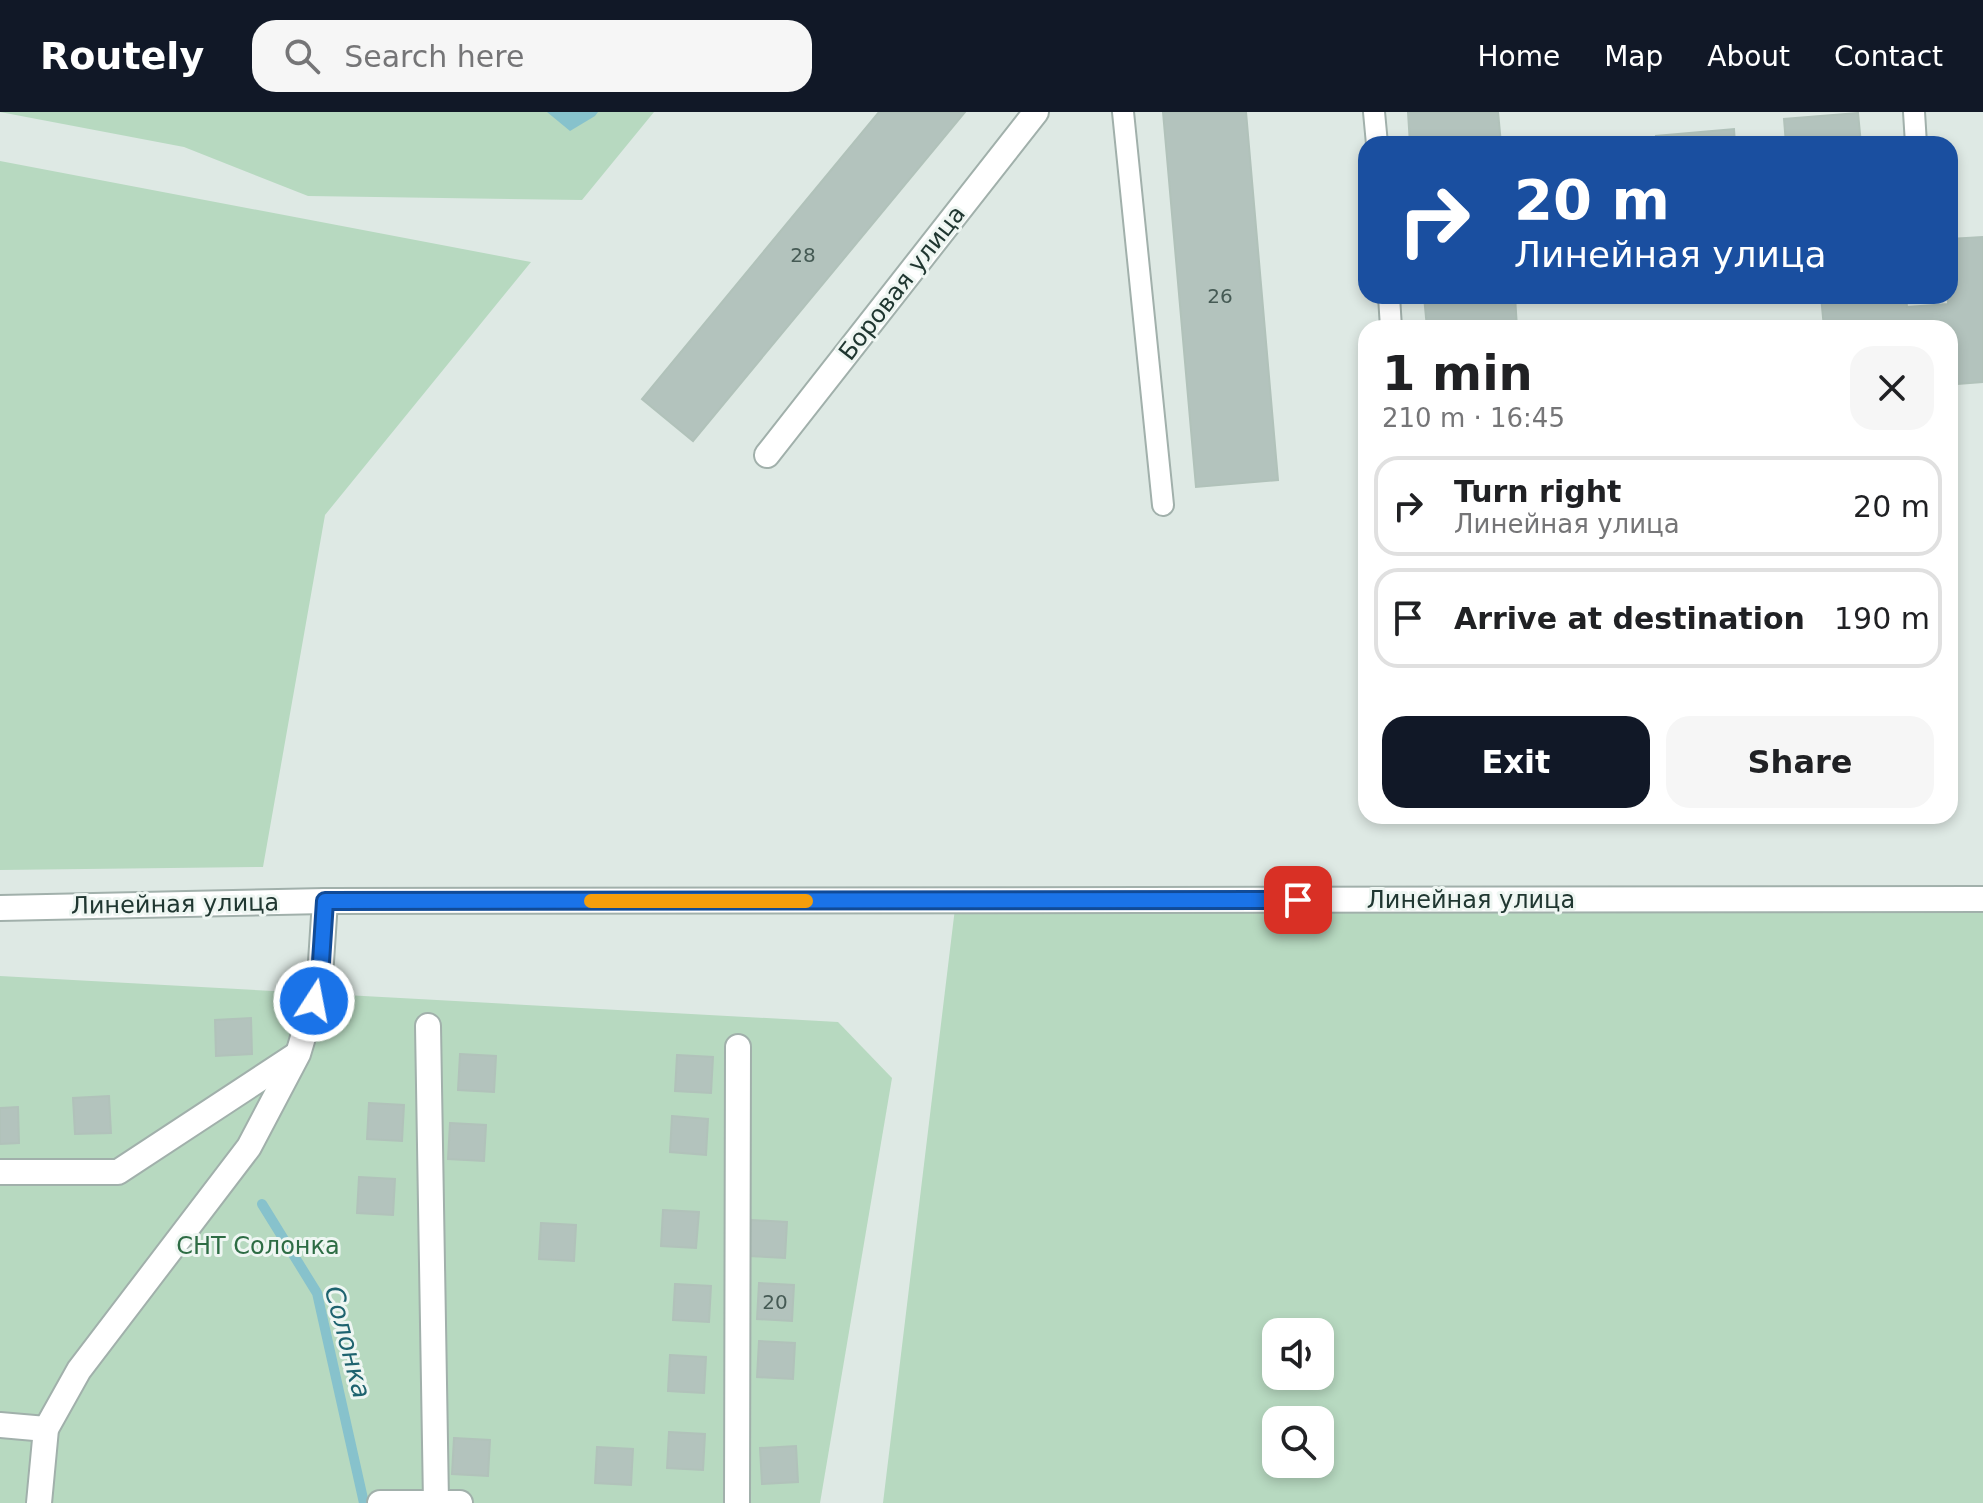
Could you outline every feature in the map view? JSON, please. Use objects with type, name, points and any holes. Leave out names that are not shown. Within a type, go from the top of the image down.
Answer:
[{"type":"street","name":"Боровая улица","points":[[767,455],[1036,112]]},
{"type":"street","name":"Линейная улица","points":[[0,908],[325,901],[1983,899]]},
{"type":"street","points":[[39,1503],[46,1429],[79,1370],[249,1147],[298,1054],[320,977],[325,901]]},
{"type":"street","points":[[428,1026],[436,1502]]},
{"type":"street","points":[[737,1503],[738,1047]]},
{"type":"street","points":[[0,1172],[118,1172],[298,1054]]},
{"type":"street","points":[[0,1425],[46,1429]]},
{"type":"street","points":[[380,1503],[460,1503]]},
{"type":"lane","points":[[1123,112],[1163,505]]},
{"type":"lane","points":[[1374,112],[1376,136]]},
{"type":"lane","points":[[1914,112],[1916,136]]},
{"type":"green space","points":[[0,112],[654,112],[582,200],[308,196],[184,147]]},
{"type":"green space","points":[[0,161],[531,262],[325,515],[263,867],[0,870]]},
{"type":"green space","points":[[1983,899],[1983,1503],[883,1503],[956,900]]},
{"type":"green space","name":"СНТ Солонка","points":[[0,976],[838,1022],[892,1078],[820,1503],[0,1503]]},
{"type":"water","points":[[547,112],[598,112],[570,131]]},
{"type":"building","points":[[879,112],[965,112],[693,441],[642,399]]},
{"type":"building","points":[[1163,112],[1246,112],[1278,480],[1196,487]]},
{"type":"building","points":[[1408,112],[1498,112],[1500,136],[1410,136]]},
{"type":"building","points":[[1858,113],[1860,136],[1785,136],[1784,119]]},
{"type":"building","points":[[1734,129],[1734,136],[1656,136]]},
{"type":"building","points":[[1983,237],[1983,382],[1958,384],[1958,320],[1823,320],[1822,304],[1907,304],[1907,307],[1958,304],[1958,239]]},
{"type":"building","points":[[1425,304],[1516,304],[1516,320],[1426,320]]},
{"type":"building","points":[[251,1018],[252,1054],[216,1056],[215,1020]]},
{"type":"building","points":[[460,1054],[496,1056],[494,1092],[458,1090]]},
{"type":"building","points":[[677,1055],[713,1057],[711,1093],[675,1091]]},
{"type":"building","points":[[109,1096],[111,1133],[75,1134],[73,1098]]},
{"type":"building","points":[[369,1103],[404,1105],[402,1141],[367,1139]]},
{"type":"building","points":[[18,1107],[19,1143],[0,1144],[0,1108]]},
{"type":"building","points":[[672,1116],[708,1119],[706,1155],[670,1152]]},
{"type":"building","points":[[450,1123],[486,1125],[484,1161],[448,1159]]},
{"type":"building","points":[[359,1177],[395,1179],[393,1215],[357,1213]]},
{"type":"building","points":[[663,1210],[699,1212],[696,1248],[661,1246]]},
{"type":"building","points":[[751,1220],[787,1222],[785,1258],[749,1256]]},
{"type":"building","points":[[541,1223],[576,1225],[574,1261],[539,1259]]},
{"type":"building","points":[[759,1283],[794,1285],[792,1321],[757,1319]]},
{"type":"building","points":[[675,1284],[711,1286],[709,1322],[673,1320]]},
{"type":"building","points":[[759,1341],[795,1343],[793,1379],[757,1377]]},
{"type":"building","points":[[670,1355],[706,1357],[704,1393],[668,1391]]},
{"type":"building","points":[[669,1432],[705,1434],[703,1470],[667,1468]]},
{"type":"building","points":[[454,1438],[490,1440],[488,1476],[452,1474]]},
{"type":"building","points":[[796,1446],[798,1482],[762,1484],[760,1448]]},
{"type":"building","points":[[597,1447],[633,1449],[631,1485],[595,1483]]},
{"type":"waterway","name":"Солонка","points":[[262,1204],[317,1293],[364,1503]]},
{"type":"slow traffic","points":[[591,901],[806,901]]},
{"type":"route","points":[[314,1001],[320,977],[325,901],[1298,900]]}]
